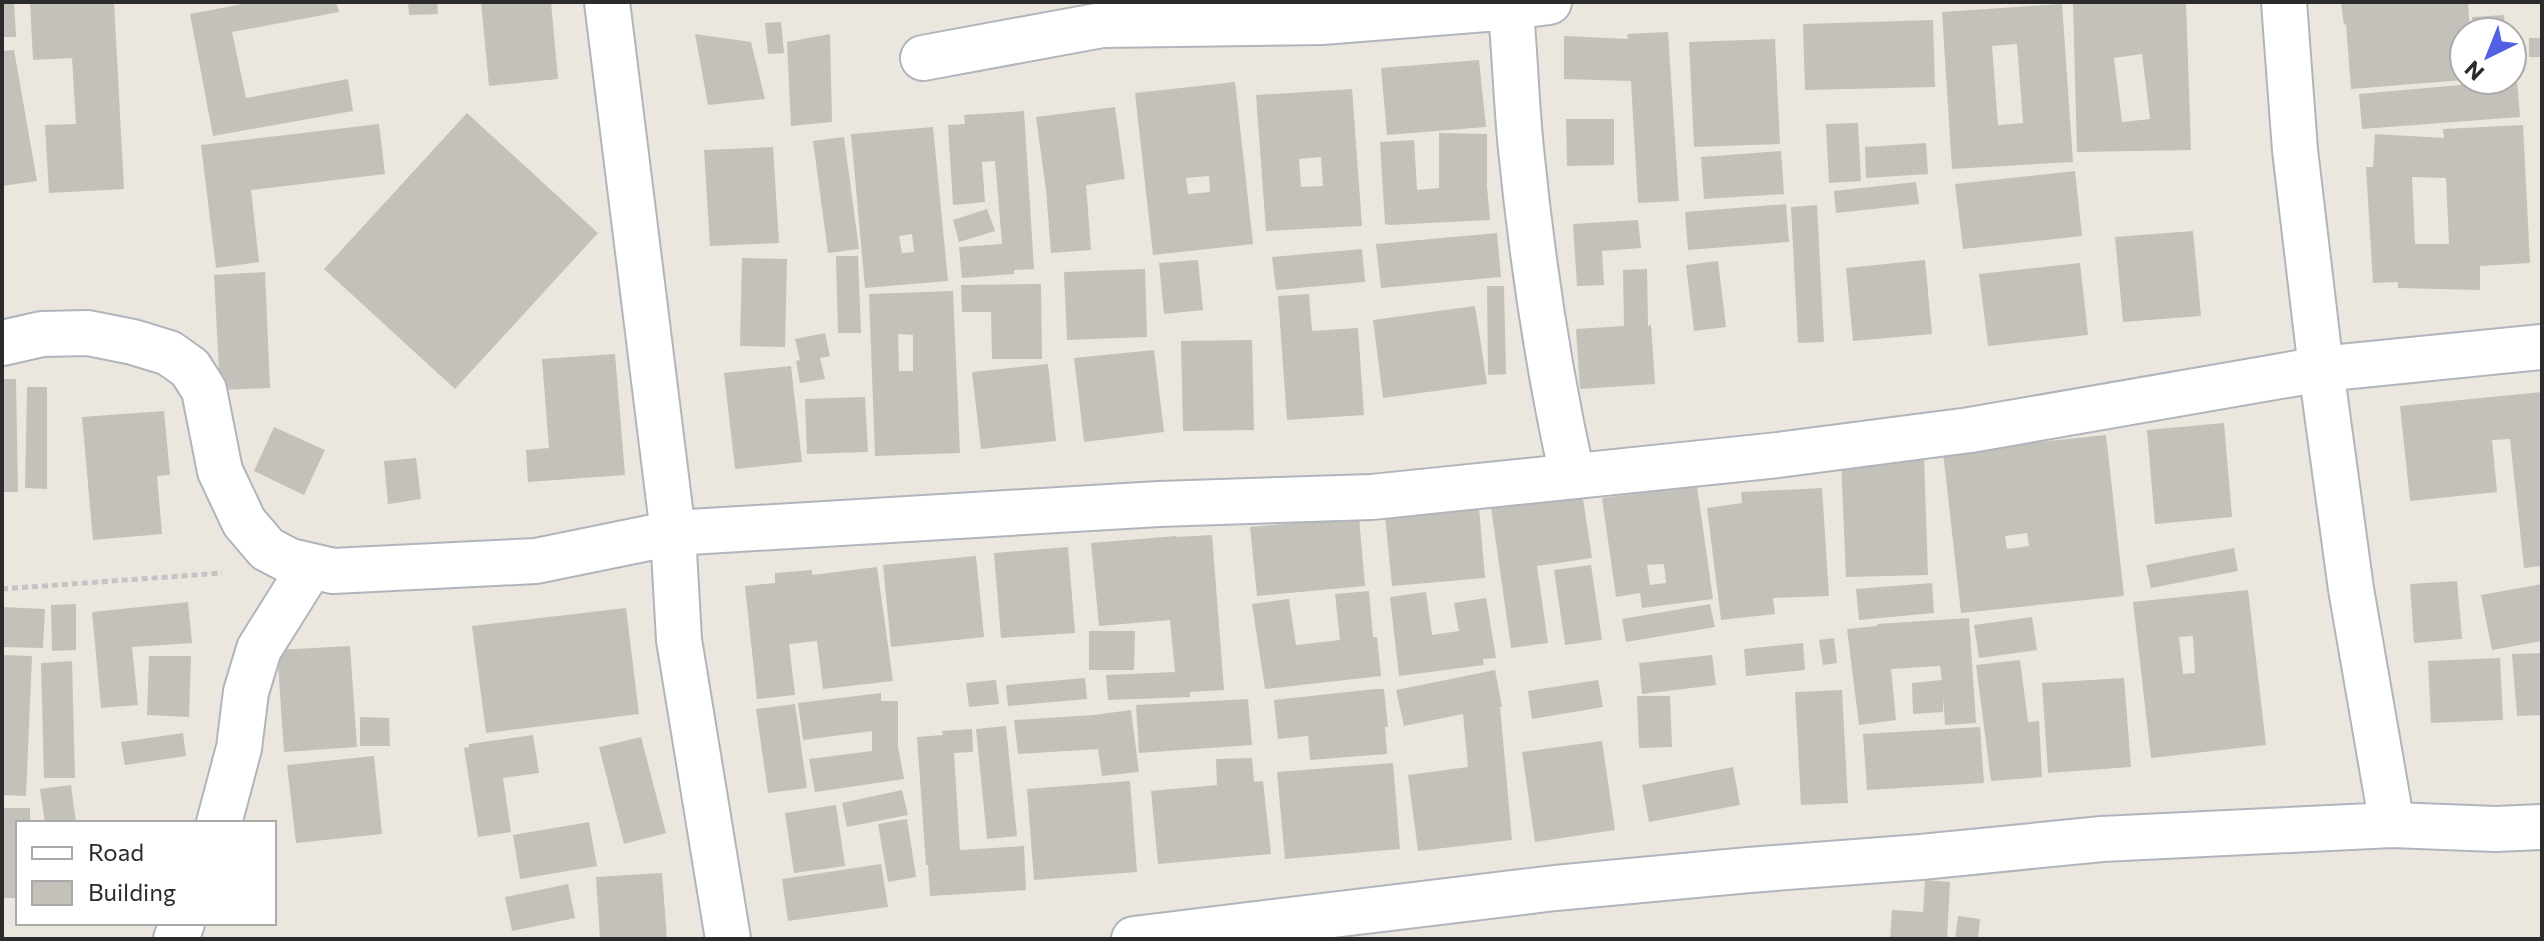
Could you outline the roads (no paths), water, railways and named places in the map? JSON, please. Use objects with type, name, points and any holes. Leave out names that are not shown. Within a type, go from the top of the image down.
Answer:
[{"type":"street","points":[[607,2],[673,533],[679,640],[728,939]]},
{"type":"street","points":[[2284,2],[2295,150],[2321,369],[2351,589],[2392,825]]},
{"type":"street","points":[[923,58],[1102,25],[1322,22],[1523,4],[1520,145],[1535,273],[1553,387],[1572,475]]},
{"type":"street","points":[[2,343],[42,334],[88,333],[169,353],[190,368],[204,390],[220,471],[244,522],[267,549],[300,564],[333,571],[536,561],[673,533],[1127,506],[1372,497],[1778,455],[1970,430],[2321,369],[2542,347]]},
{"type":"street","points":[[220,821],[239,748],[246,692],[259,649],[300,564]]},
{"type":"street","points":[[1134,939],[1555,888],[2102,839],[2392,825],[2496,829],[2542,827]]}]
